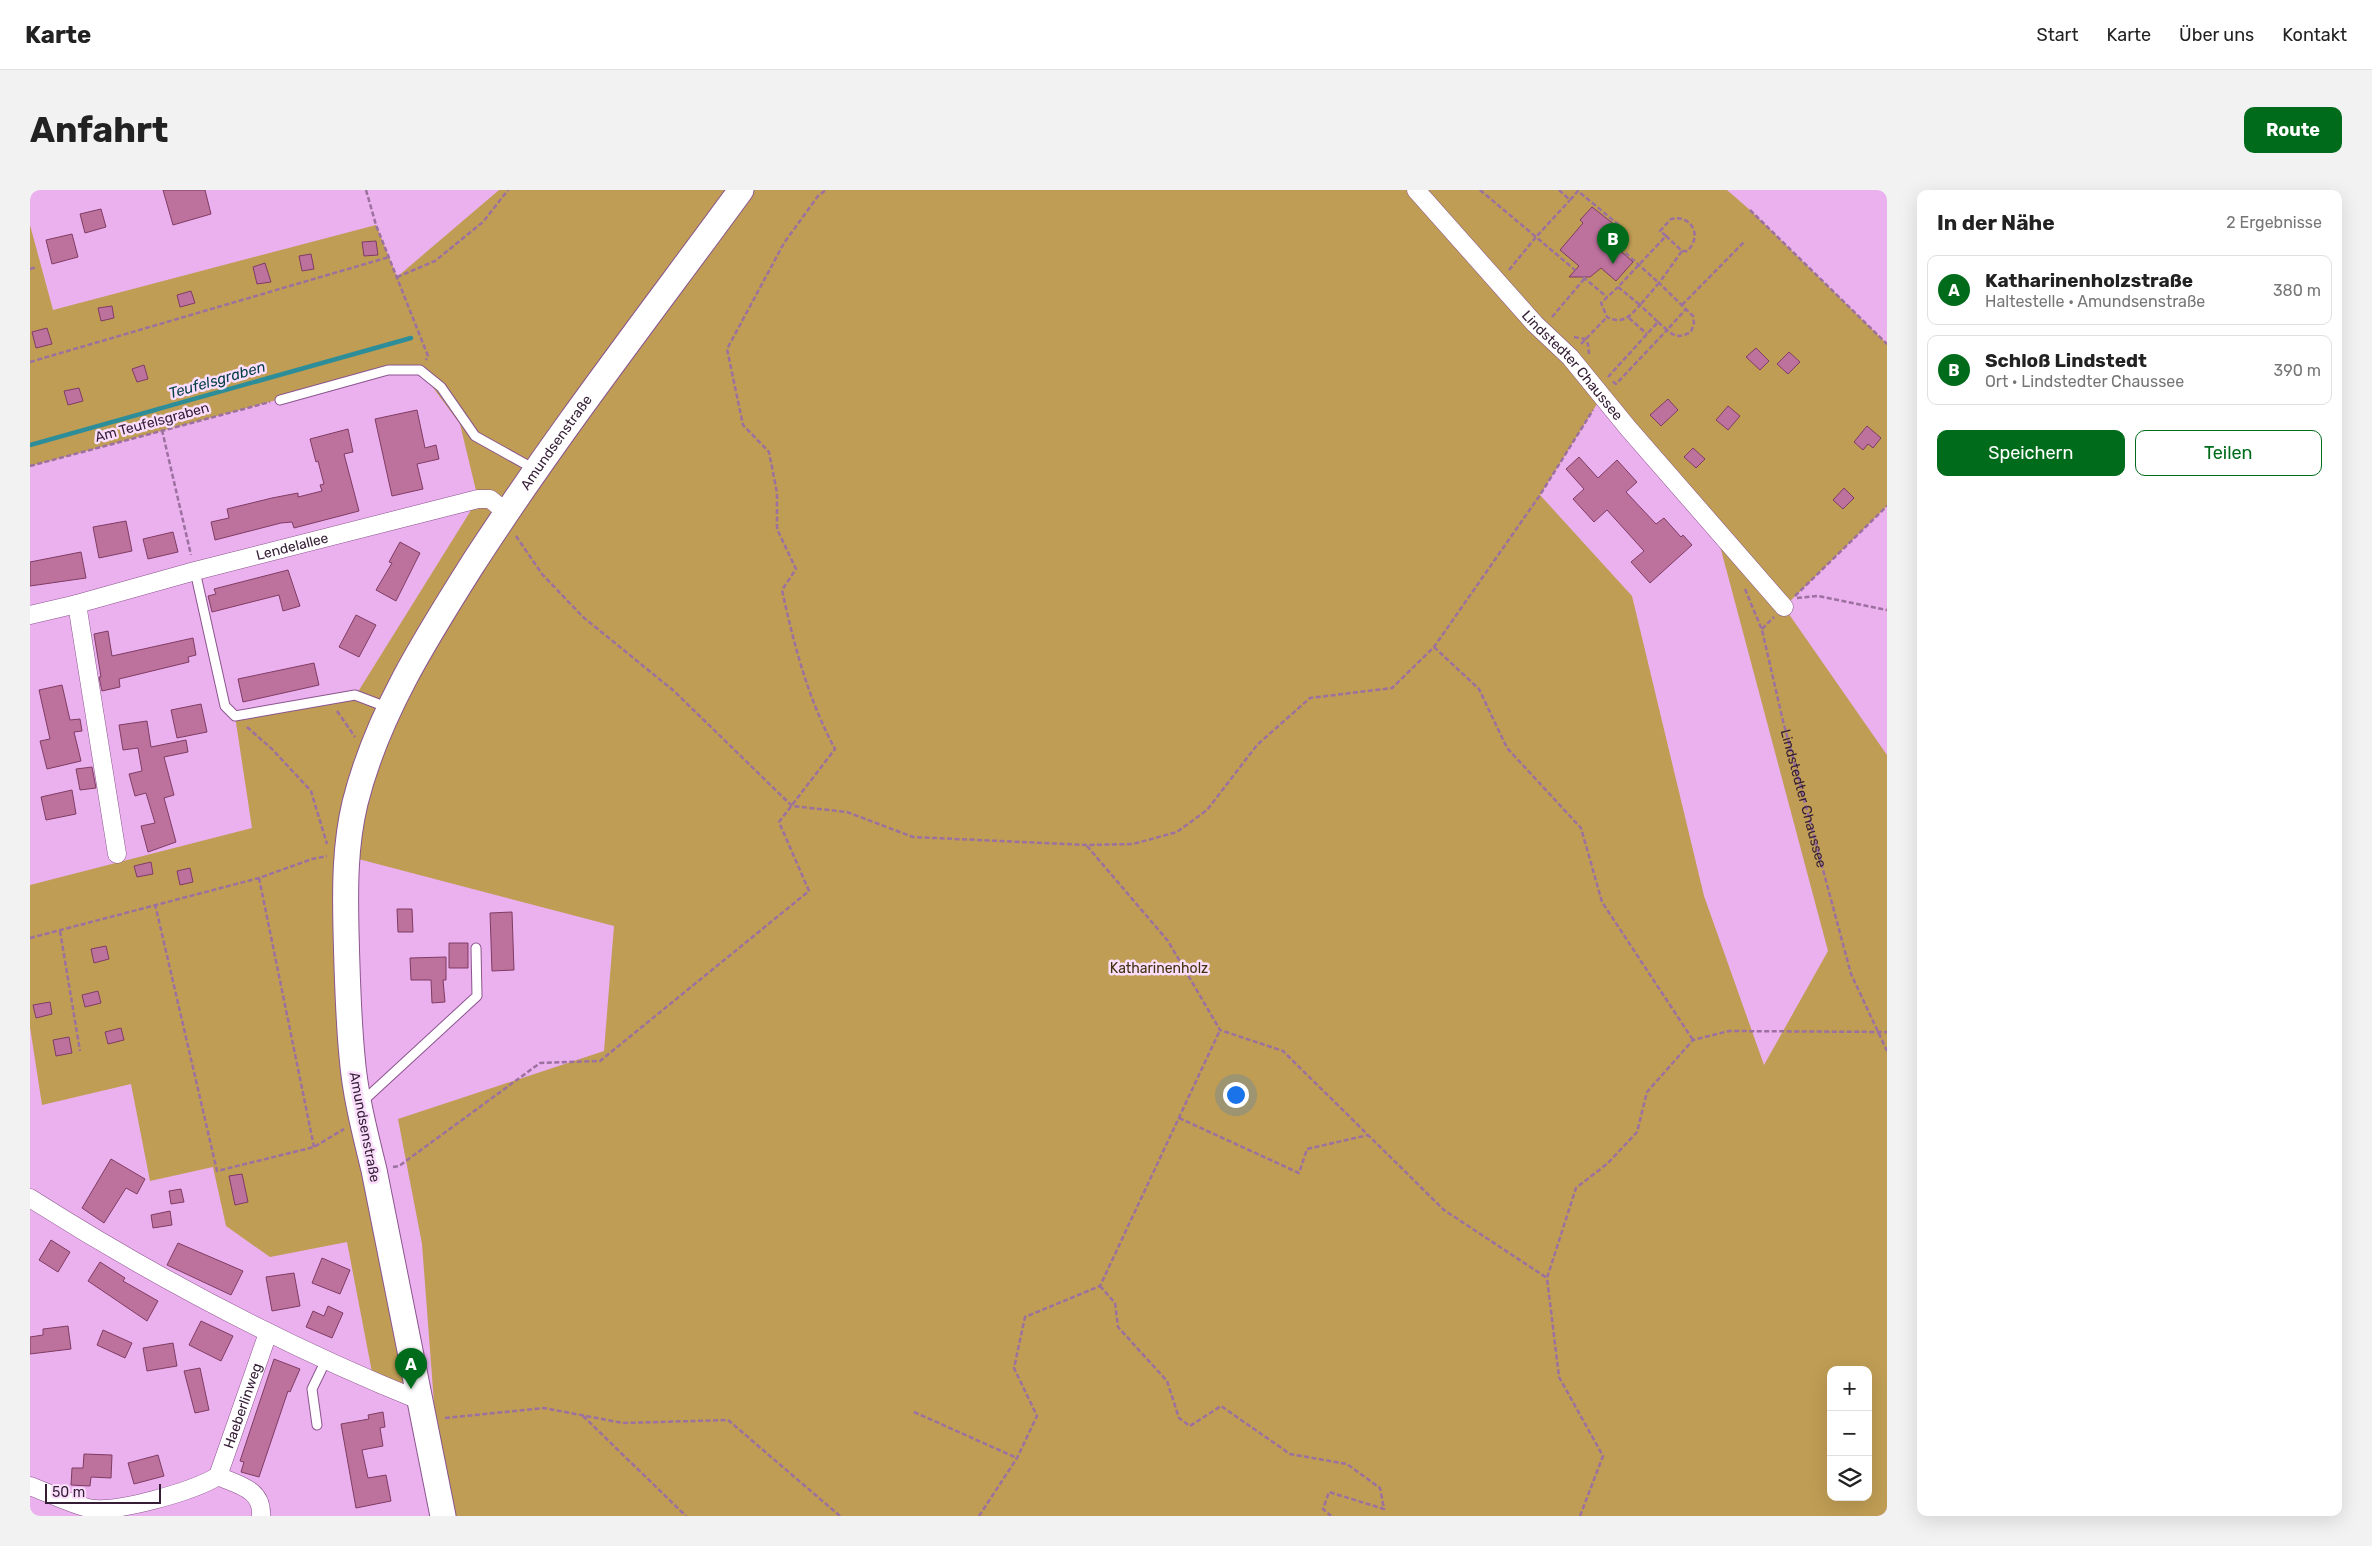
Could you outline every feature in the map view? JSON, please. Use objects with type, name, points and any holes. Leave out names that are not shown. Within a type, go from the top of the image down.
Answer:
[{"type":"street","name":"Amundsenstraße","points":[[443,1516],[374,1170],[360,1111],[352,1058],[346,948],[346,856],[354,805],[368,757],[389,708],[421,645],[536,470],[741,190]]},
{"type":"street","name":"Lindstedter Chaussee","points":[[1416,190],[1535,324],[1570,357],[1727,544],[1788,603]]},
{"type":"street","name":"Lendelallee","points":[[30,616],[195,571],[478,499],[490,499],[504,516]]},
{"type":"street","points":[[77,604],[117,854]]},
{"type":"street","points":[[30,1198],[101,1244],[178,1288],[268,1334],[326,1360],[423,1411]]},
{"type":"street","name":"Haeberlinweg","points":[[218,1476],[268,1334]]},
{"type":"street","points":[[30,1486],[88,1508],[139,1509],[204,1485],[218,1476],[253,1492],[259,1499],[261,1516]]},
{"type":"lane","points":[[280,400],[388,370],[420,370],[441,387],[475,436],[536,470]]},
{"type":"lane","points":[[195,571],[225,706],[235,716],[356,695],[389,708]]},
{"type":"lane","points":[[360,1111],[374,1093],[477,996],[476,948]]},
{"type":"lane","points":[[317,1425],[312,1389],[326,1360]]},
{"type":"path","points":[[366,190],[376,225],[428,356]]},
{"type":"path","points":[[397,277],[435,261],[483,222],[508,190]]},
{"type":"path","points":[[374,1170],[399,1166],[540,1063],[600,1061],[809,891],[779,822],[835,749],[821,723],[808,689],[782,590],[796,569],[777,529],[776,493],[769,452],[743,424],[727,349],[784,243],[818,196],[826,190]]},
{"type":"path","points":[[1480,190],[1575,270]]},
{"type":"path","points":[[1559,190],[1570,200]]},
{"type":"path","points":[[1499,283],[1578,191],[1620,226],[1609,238],[1693,316],[1694,323],[1691,332],[1682,337],[1674,336],[1618,287]]},
{"type":"path","points":[[1750,210],[1887,344]]},
{"type":"path","points":[[1607,317],[1622,321],[1629,318],[1659,284],[1682,251],[1687,251],[1694,243],[1695,232],[1692,226],[1680,218],[1671,219],[1660,231],[1682,251]]},
{"type":"path","points":[[1607,317],[1601,302],[1618,287],[1666,236]]},
{"type":"path","points":[[1682,305],[1745,241]]},
{"type":"path","points":[[30,362],[389,257]]},
{"type":"path","points":[[30,269],[37,267]]},
{"type":"path","points":[[1547,322],[1584,278],[1607,297]]},
{"type":"path","points":[[1658,322],[1607,376],[1616,384],[1686,309]]},
{"type":"path","points":[[1570,357],[1607,317]]},
{"type":"path","points":[[1629,318],[1647,334]]},
{"type":"path","points":[[504,516],[542,574],[583,617],[674,691],[792,806],[847,812],[913,837],[1087,845],[1133,844],[1177,832],[1207,810],[1257,745],[1310,698],[1392,688],[1434,647],[1540,495],[1602,396]]},
{"type":"path","name":"Am Teufelsgraben","points":[[30,466],[280,400]]},
{"type":"path","points":[[162,430],[195,571]]},
{"type":"path","points":[[1788,603],[1887,506]]},
{"type":"path","name":"Lindstedter Chaussee","points":[[1744,587],[1762,630],[1783,721],[1850,974],[1887,1051]]},
{"type":"path","points":[[1788,603],[1818,596],[1887,610]]},
{"type":"path","points":[[1434,647],[1479,689],[1507,748],[1581,828],[1602,902],[1693,1040]]},
{"type":"path","points":[[329,700],[368,757]]},
{"type":"path","points":[[30,938],[259,878],[312,859],[329,856],[311,791],[272,749],[235,716]]},
{"type":"path","points":[[1087,845],[1168,941],[1220,1030],[1283,1051],[1444,1210],[1547,1278]]},
{"type":"path","points":[[259,878],[314,1148]]},
{"type":"path","points":[[155,904],[218,1170],[314,1148],[360,1111]]},
{"type":"path","points":[[60,931],[80,1051]]},
{"type":"path","points":[[979,1516],[1017,1458],[1037,1416],[1014,1368],[1025,1317],[1100,1286],[1220,1030]]},
{"type":"path","points":[[1580,1516],[1602,1456],[1559,1377],[1547,1278],[1576,1188],[1608,1163],[1637,1132],[1647,1092],[1693,1040],[1729,1031],[1878,1034],[1887,1032]]},
{"type":"path","points":[[1179,1118],[1300,1172],[1307,1149],[1368,1135]]},
{"type":"path","points":[[1100,1286],[1115,1303],[1118,1327],[1167,1381],[1179,1418],[1190,1426],[1222,1406],[1290,1454],[1347,1464],[1380,1488],[1384,1509],[1329,1492],[1323,1509],[1331,1516]]},
{"type":"path","points":[[423,1411],[544,1408],[623,1423],[728,1420],[840,1516]]},
{"type":"path","points":[[914,1412],[1017,1458]]},
{"type":"path","points":[[582,1415],[686,1516]]},
{"type":"green space","name":"Katharinenholz","points":[[499,190],[1727,190],[1750,210],[1887,344],[1887,506],[1784,607],[1887,755],[1887,1516],[452,1516],[435,1416],[422,1244],[398,1119],[604,1051],[614,926],[347,856],[352,1057],[421,1401],[376,1393],[347,1242],[270,1257],[226,1226],[213,1167],[150,1181],[131,1084],[42,1105],[30,1027],[30,885],[252,828],[235,716],[356,695],[478,499],[460,424],[420,370],[388,370],[30,466],[30,225],[53,310],[376,225],[397,277]],"holes":[[[1602,396],[1716,531],[1828,951],[1764,1065],[1704,896],[1632,596],[1540,495]]]},
{"type":"building","points":[[163,190],[205,190],[211,214],[173,225]]},
{"type":"building","points":[[1592,207],[1615,225],[1605,237],[1633,262],[1616,281],[1601,268],[1590,277],[1569,277],[1579,266],[1560,250],[1583,223],[1580,220]]},
{"type":"building","points":[[101,209],[106,227],[85,233],[80,214]]},
{"type":"building","points":[[72,234],[78,257],[52,264],[46,240]]},
{"type":"building","points":[[376,241],[378,255],[364,256],[362,242]]},
{"type":"building","points":[[311,254],[314,269],[302,271],[299,256]]},
{"type":"building","points":[[265,263],[271,282],[257,284],[253,267]]},
{"type":"building","points":[[191,291],[195,303],[180,307],[177,295]]},
{"type":"building","points":[[112,306],[114,318],[101,321],[98,308]]},
{"type":"building","points":[[47,328],[52,344],[36,348],[32,332]]},
{"type":"building","points":[[1756,348],[1769,361],[1760,370],[1746,357]]},
{"type":"building","points":[[1789,352],[1800,362],[1788,374],[1777,364]]},
{"type":"building","points":[[144,365],[148,379],[137,382],[132,369]]},
{"type":"building","points":[[79,388],[83,401],[68,405],[64,391]]},
{"type":"building","points":[[1668,399],[1678,410],[1661,426],[1650,415]]},
{"type":"building","points":[[1728,406],[1740,416],[1728,430],[1716,420]]},
{"type":"building","points":[[417,410],[425,448],[436,445],[439,459],[417,464],[423,489],[392,496],[375,419]]},
{"type":"building","points":[[1867,426],[1881,438],[1873,448],[1868,444],[1863,450],[1854,442]]},
{"type":"building","points":[[348,429],[353,452],[344,454],[359,511],[294,528],[292,522],[281,523],[215,540],[211,522],[229,518],[227,509],[298,493],[298,497],[322,491],[320,485],[324,484],[310,439]]},
{"type":"building","points":[[1693,448],[1705,459],[1696,468],[1684,457]]},
{"type":"building","points":[[1579,457],[1598,478],[1617,460],[1637,482],[1626,492],[1656,524],[1664,518],[1681,537],[1683,535],[1692,545],[1650,583],[1631,562],[1644,551],[1607,510],[1594,522],[1573,499],[1584,489],[1566,469]]},
{"type":"building","points":[[1844,488],[1854,498],[1843,509],[1833,500]]},
{"type":"building","points":[[126,521],[132,551],[99,558],[93,527]]},
{"type":"building","points":[[173,532],[178,552],[148,559],[143,539]]},
{"type":"building","points":[[400,542],[420,553],[396,601],[376,590],[392,563],[389,562]]},
{"type":"building","points":[[81,552],[86,578],[30,586],[30,562]]},
{"type":"building","points":[[288,570],[300,606],[283,611],[279,595],[212,612],[208,596],[216,594],[214,589]]},
{"type":"building","points":[[356,615],[376,625],[359,657],[339,647]]},
{"type":"building","points":[[108,631],[112,656],[193,638],[196,655],[188,657],[189,662],[119,679],[120,687],[102,691],[94,634]]},
{"type":"building","points":[[314,663],[319,685],[243,702],[238,679]]},
{"type":"building","points":[[62,685],[70,720],[80,719],[82,731],[74,732],[81,761],[47,769],[40,741],[50,739],[39,690]]},
{"type":"building","points":[[201,704],[207,732],[177,738],[171,710]]},
{"type":"building","points":[[147,721],[151,747],[186,740],[188,752],[164,757],[174,795],[164,798],[176,842],[148,852],[141,826],[155,823],[146,793],[135,796],[129,774],[142,771],[138,748],[123,750],[119,725]]},
{"type":"building","points":[[92,767],[96,788],[80,790],[76,769]]},
{"type":"building","points":[[72,790],[76,814],[46,820],[41,797]]},
{"type":"building","points":[[151,862],[153,874],[137,877],[134,866]]},
{"type":"building","points":[[190,868],[193,882],[180,885],[177,871]]},
{"type":"building","points":[[397,909],[412,909],[413,932],[398,932]]},
{"type":"building","points":[[512,912],[514,970],[492,971],[490,913]]},
{"type":"building","points":[[449,943],[468,943],[468,968],[449,968]]},
{"type":"building","points":[[106,946],[109,959],[94,963],[91,949]]},
{"type":"building","points":[[446,957],[446,980],[443,980],[445,1002],[432,1003],[431,980],[411,980],[410,958]]},
{"type":"building","points":[[98,991],[101,1003],[85,1007],[82,995]]},
{"type":"building","points":[[50,1002],[52,1014],[36,1018],[33,1005]]},
{"type":"building","points":[[121,1028],[124,1040],[108,1044],[105,1032]]},
{"type":"building","points":[[69,1037],[72,1053],[56,1056],[53,1040]]},
{"type":"building","points":[[111,1159],[145,1179],[137,1194],[126,1188],[104,1223],[82,1208]]},
{"type":"building","points":[[242,1174],[248,1202],[235,1205],[229,1176]]},
{"type":"building","points":[[181,1189],[184,1202],[171,1204],[169,1191]]},
{"type":"building","points":[[170,1211],[172,1225],[153,1228],[151,1215]]},
{"type":"building","points":[[51,1240],[70,1252],[58,1272],[39,1260]]},
{"type":"building","points":[[178,1243],[243,1271],[231,1295],[167,1265]]},
{"type":"building","points":[[322,1258],[350,1270],[340,1294],[312,1283]]},
{"type":"building","points":[[100,1262],[125,1278],[123,1281],[158,1301],[147,1321],[88,1281]]},
{"type":"building","points":[[294,1273],[300,1306],[272,1311],[266,1277]]},
{"type":"building","points":[[328,1306],[343,1313],[332,1338],[306,1327],[313,1311],[324,1316]]},
{"type":"building","points":[[201,1321],[233,1336],[221,1361],[189,1345]]},
{"type":"building","points":[[68,1326],[71,1349],[30,1354],[30,1337],[43,1335],[43,1329]]},
{"type":"building","points":[[103,1330],[132,1343],[125,1358],[97,1345]]},
{"type":"building","points":[[173,1343],[177,1366],[147,1371],[143,1348]]},
{"type":"building","points":[[274,1359],[300,1369],[290,1392],[288,1391],[259,1477],[241,1472],[244,1462],[240,1461]]},
{"type":"building","points":[[200,1368],[209,1410],[195,1413],[184,1371]]},
{"type":"building","points":[[383,1412],[385,1427],[380,1428],[383,1446],[362,1450],[368,1478],[386,1475],[391,1501],[356,1508],[341,1424],[369,1419],[368,1415]]},
{"type":"building","points":[[84,1454],[112,1455],[111,1478],[91,1477],[90,1486],[71,1485],[72,1468],[83,1468]]},
{"type":"building","points":[[158,1455],[164,1476],[134,1484],[128,1463]]},
{"type":"waterway","name":"Teufelsgraben","points":[[30,445],[411,338]]},
{"type":"place","name":"Schloß Lindstedt","points":[[1613,264]]},
{"type":"place","name":"Katharinenholzstraße","points":[[411,1389]]}]
